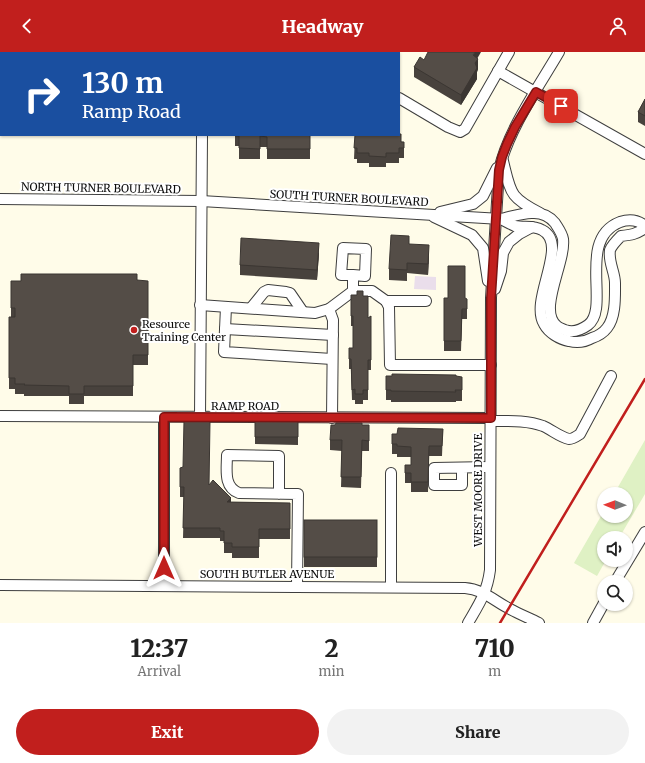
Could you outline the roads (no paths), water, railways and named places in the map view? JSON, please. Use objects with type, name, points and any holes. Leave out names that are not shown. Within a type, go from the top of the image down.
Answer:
[{"type":"street","points":[[400,99],[448,127],[460,132],[465,129],[509,52]]},
{"type":"street","points":[[429,214],[473,204],[483,196],[515,127],[559,52]]},
{"type":"street","points":[[498,71],[645,154]]},
{"type":"street","points":[[200,417],[202,136]]},
{"type":"street","points":[[498,219],[515,226],[532,227],[543,230],[548,236],[552,247],[552,257],[541,298],[540,312],[544,324],[554,335],[565,340],[575,342],[586,341],[599,335],[608,327],[613,313],[615,282],[610,266],[610,251],[621,236],[639,233],[645,227],[640,222],[627,220],[612,225],[604,234],[597,257],[596,309],[591,323],[582,329],[569,331],[557,326],[552,320],[549,310],[563,239],[553,220],[522,204],[516,198],[510,188],[502,157]]},
{"type":"street","name":"WEST MOORE DRIVE","points":[[468,623],[485,593],[490,570],[491,298],[498,219],[499,170],[502,157]]},
{"type":"street","name":"NORTH TURNER BOULEVARD","points":[[0,199],[201,201]]},
{"type":"street","name":"SOUTH TURNER BOULEVARD","points":[[201,201],[498,219]]},
{"type":"street","points":[[498,219],[532,213],[543,214]]},
{"type":"street","points":[[429,214],[472,235],[483,248],[491,298]]},
{"type":"street","points":[[491,298],[501,271],[503,253],[508,242],[532,227]]},
{"type":"street","points":[[597,257],[610,257]]},
{"type":"street","points":[[352,275],[353,291]]},
{"type":"street","points":[[250,308],[264,292],[268,290],[290,293],[303,312]]},
{"type":"street","points":[[200,305],[315,313],[328,309],[353,291],[372,291],[386,301],[389,306],[390,365],[491,365]]},
{"type":"street","points":[[386,301],[426,302]]},
{"type":"street","points":[[226,307],[224,352],[332,359]]},
{"type":"street","points":[[328,309],[333,320],[332,418]]},
{"type":"street","points":[[225,328],[333,335]]},
{"type":"street","name":"RAMP ROAD","points":[[0,416],[491,420],[527,422],[542,425],[569,439],[580,434],[611,376]]},
{"type":"street","points":[[164,417],[164,586]]},
{"type":"street","points":[[279,494],[279,456],[227,455],[227,481],[235,492],[239,493],[279,494],[298,494],[297,587]]},
{"type":"street","points":[[462,468],[490,467]]},
{"type":"street","points":[[391,474],[391,587]]},
{"type":"street","points":[[619,575],[645,532]]},
{"type":"street","name":"SOUTH BUTLER AVENUE","points":[[0,585],[465,588],[485,593],[509,609],[539,623]]},
{"type":"street","points":[[593,623],[600,611]]},
{"type":"railway","points":[[500,623],[645,379]]},
{"type":"place","name":"Resource Training Center","points":[[134,330]]}]
